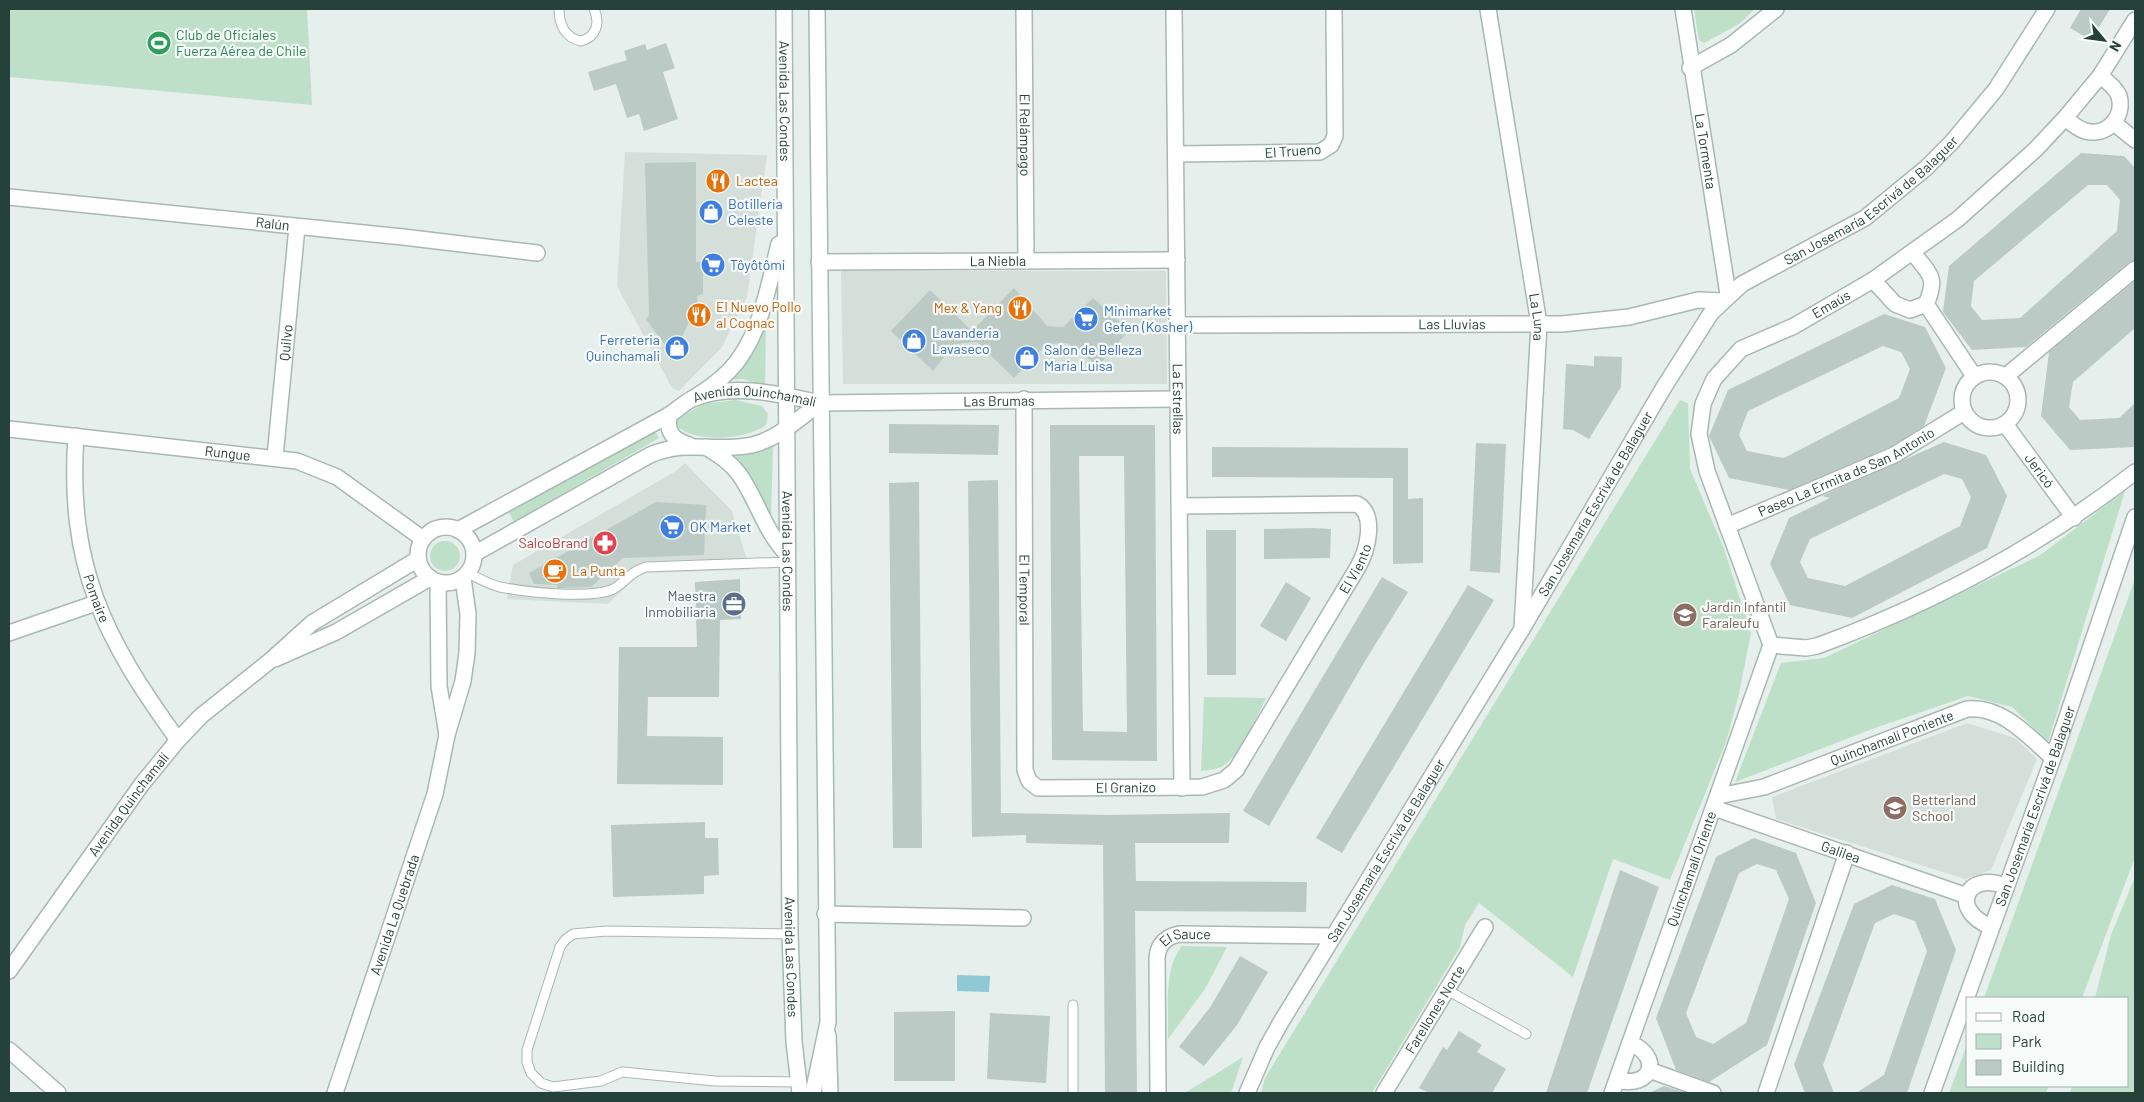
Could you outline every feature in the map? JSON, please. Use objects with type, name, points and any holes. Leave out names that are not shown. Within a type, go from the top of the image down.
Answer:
[{"type":"street","name":"Avenida Las Condes","points":[[784,9],[790,934],[793,1024],[799,1088]]},
{"type":"street","points":[[817,9],[825,914],[830,1093]]},
{"type":"street","name":"El Relámpago","points":[[1024,9],[1026,261]]},
{"type":"street","name":"La Estrellas","points":[[1174,9],[1182,788]]},
{"type":"street","name":"El Trueno","points":[[1176,154],[1320,152],[1326,150],[1335,136],[1334,9]]},
{"type":"street","name":"La Luna","points":[[1488,9],[1539,324],[1522,628]]},
{"type":"street","name":"La Tormenta","points":[[1683,9],[1690,68],[1725,298]]},
{"type":"street","points":[[1690,68],[1731,45],[1776,9]]},
{"type":"street","name":"San Josemaría Escrivá de Balaguer","points":[[1247,1093],[1267,1048],[1333,936],[1522,628],[1687,350],[1711,313],[1725,298],[1758,274],[1814,247],[1865,218],[1926,168],[1958,135],[1996,89],[2047,9]]},
{"type":"street","name":"Emaús","points":[[1771,645],[1707,471],[1699,434],[1703,404],[1714,379],[1741,349],[1794,326],[1873,280],[1913,254],[1958,219],[2036,149],[2065,118],[2100,76],[2135,20]]},
{"type":"street","points":[[2065,118],[2083,131],[2094,133],[2105,130],[2114,123],[2120,110],[2118,95],[2100,76]]},
{"type":"street","points":[[2114,123],[2135,140]]},
{"type":"street","name":"Ralún","points":[[9,197],[296,228],[403,237],[536,253]]},
{"type":"street","points":[[692,399],[729,371],[746,347],[761,313],[784,223]]},
{"type":"street","name":"Quilvo","points":[[275,457],[296,228]]},
{"type":"street","points":[[1873,280],[1894,304],[1910,310],[1926,304],[1932,291],[1932,276],[1913,254]]},
{"type":"street","name":"La Niebla","points":[[819,262],[1177,260]]},
{"type":"street","points":[[2006,376],[2135,269]]},
{"type":"street","name":"Las Lluvias","points":[[1178,325],[1539,324],[1601,321],[1659,310],[1698,300],[1725,298]]},
{"type":"street","points":[[1926,304],[1974,376]]},
{"type":"street","points":[[1990,371],[2006,376],[2017,391],[2018,400],[2012,418],[1996,428],[1977,425],[1964,412],[1963,392],[1974,376],[1990,371]]},
{"type":"street","name":"Avenida Quinchamalí","points":[[458,530],[670,414],[692,399],[738,391],[786,396],[820,403]]},
{"type":"street","name":"Las Brumas","points":[[820,403],[1024,399],[1178,399]]},
{"type":"street","name":"El Temporal","points":[[1024,399],[1025,770],[1030,781]]},
{"type":"street","name":"Avenida Quinchamalí","points":[[474,554],[650,455],[668,448],[689,445],[706,447],[753,444],[774,436],[820,403]]},
{"type":"street","name":"Paseo La Ermita de San Antonio","points":[[1727,526],[1894,455],[1964,412]]},
{"type":"street","points":[[670,414],[668,424],[670,434],[678,442],[689,445]]},
{"type":"street","name":"Jericó","points":[[2005,424],[2074,518]]},
{"type":"street","name":"Rungue","points":[[9,429],[275,457],[312,466],[336,477],[423,539]]},
{"type":"street","name":"Pomaire","points":[[76,436],[75,475],[78,523],[88,577],[96,603],[134,677],[178,740]]},
{"type":"street","points":[[706,447],[725,460],[739,474],[765,524],[787,558]]},
{"type":"street","points":[[1771,645],[1806,648],[1832,640],[1954,588],[2010,558],[2074,518],[2135,472]]},
{"type":"street","name":"El Viento","points":[[1180,506],[1351,503],[1362,507],[1366,515],[1366,547],[1358,567],[1236,770],[1224,780]]},
{"type":"street","name":"San Josemaría Escrivá de Balaguer","points":[[1932,1093],[2005,886],[2053,758],[2135,517]]},
{"type":"street","points":[[439,528],[458,530],[469,540],[474,554],[473,564],[465,575],[446,584],[434,580],[420,566],[418,559],[418,552],[423,539],[439,528]]},
{"type":"street","name":"Avenida Quinchamalí","points":[[9,971],[142,784],[178,740],[226,694],[271,660],[299,634],[326,613],[418,559]]},
{"type":"street","name":"Avenida La Quebrada","points":[[335,1093],[421,842],[435,794],[447,735],[457,706],[467,653],[468,614],[465,575]]},
{"type":"street","name":"Avenida Quinchamalí","points":[[271,660],[336,632],[434,580]]},
{"type":"street","name":"Avenida La Quebrada","points":[[434,580],[439,686],[447,735]]},
{"type":"street","points":[[9,633],[96,603]]},
{"type":"street","name":"Quinchamalí Oriente","points":[[1615,1087],[1771,645]]},
{"type":"street","name":"Quinchamalí Poniente","points":[[1716,802],[1764,787],[1958,711],[1974,708],[1991,711],[2004,718],[2053,758]]},
{"type":"street","name":"El Granizo","points":[[1030,781],[1044,789],[1182,788],[1210,786],[1224,780]]},
{"type":"street","name":"Galilea","points":[[1716,802],[1847,853],[1967,896]]},
{"type":"street","points":[[1755,1093],[1764,1093],[1847,853]]},
{"type":"street","points":[[1991,926],[1979,921],[1970,914],[1966,903],[1967,896],[1973,887],[1984,882],[2005,886]]},
{"type":"street","points":[[825,914],[1023,918]]},
{"type":"street","name":"Farellones Norte","points":[[1384,1093],[1485,927]]},
{"type":"street","name":"El Sauce","points":[[1158,1093],[1157,958],[1160,944],[1166,939],[1179,934],[1333,936]]},
{"type":"street","points":[[813,1093],[828,1022]]},
{"type":"street","points":[[1615,1087],[1638,1081],[1650,1070],[1650,1063],[1646,1054],[1630,1043]]},
{"type":"street","points":[[9,1050],[58,1093]]},
{"type":"street","points":[[1650,1070],[1713,1093]]},
{"type":"lane","points":[[559,9],[560,20],[564,30],[571,37],[581,41],[591,37],[597,26],[594,9]]},
{"type":"lane","points":[[465,575],[499,586],[550,592],[597,594],[613,589],[633,571],[646,567],[787,558]]},
{"type":"lane","points":[[790,934],[606,931],[573,934],[560,947],[527,1050],[527,1062],[531,1073],[541,1083],[553,1087],[601,1081],[622,1072],[799,1088]]},
{"type":"lane","points":[[1447,990],[1526,1034]]},
{"type":"lane","points":[[1073,1005],[1073,1093]]},
{"type":"shaded area","points":[[625,152],[767,155],[747,297],[722,347],[679,391],[672,388],[617,286]]},
{"type":"shaded area","points":[[841,271],[1166,271],[1167,384],[843,384]]},
{"type":"shaded area","points":[[685,463],[732,511],[750,570],[641,573],[608,604],[507,599],[513,565],[676,471]]},
{"type":"shaded area","name":"Betterland School","points":[[1967,723],[2015,738],[2037,759],[1991,870],[1965,879],[1776,819],[1772,797]]},
{"type":"green space","name":"Club de Oficiales Fuerza Aérea de Chile","points":[[9,9],[307,9],[312,105],[9,77]]},
{"type":"green space","points":[[1694,9],[1755,9],[1739,24],[1704,43],[1699,40]]},
{"type":"green space","points":[[766,324],[765,386],[743,379],[729,380],[755,346]]},
{"type":"green space","points":[[735,400],[762,406],[768,414],[766,425],[745,434],[718,438],[691,434],[680,429],[673,421],[703,404]]},
{"type":"green space","points":[[1680,400],[1688,403],[1690,469],[1724,549],[1751,633],[1739,694],[1726,742],[1670,880],[1613,859],[1573,977],[1479,903],[1465,925],[1460,947],[1372,1093],[1261,1093],[1265,1078]]},
{"type":"green space","points":[[654,430],[659,438],[514,522],[509,512]]},
{"type":"green space","points":[[773,447],[771,519],[751,476],[732,457],[757,453]]},
{"type":"green space","points":[[2125,491],[2048,742],[2012,707],[1968,696],[1875,728],[1735,782],[1781,663],[1824,658],[2039,556]]},
{"type":"green space","points":[[445,541],[451,542],[459,550],[459,562],[451,570],[445,571],[439,570],[431,562],[430,556],[431,550],[439,542]]},
{"type":"green space","points":[[2135,579],[2135,857],[2082,997],[1984,997]]},
{"type":"green space","points":[[1204,697],[1266,698],[1249,733],[1233,757],[1221,767],[1201,771]]},
{"type":"green space","points":[[2135,877],[2135,1093],[2070,1093],[2072,1087],[2129,1087],[2129,997],[2095,997],[2111,935]]},
{"type":"green space","points":[[1182,946],[1227,947],[1205,989],[1168,1039],[1169,978],[1176,955]]},
{"type":"green space","points":[[1966,1047],[1966,1087],[2049,1087],[2046,1093],[1949,1093]]},
{"type":"green space","points":[[1243,1057],[1231,1093],[1185,1093]]},
{"type":"water","points":[[957,975],[990,976],[989,992],[957,991]]},
{"type":"building","points":[[2081,9],[2110,9],[2091,40],[2070,28]]},
{"type":"building","points":[[666,43],[675,68],[663,72],[678,119],[644,131],[639,114],[627,118],[616,84],[594,91],[588,72],[627,60],[624,51],[645,44],[647,50]]},
{"type":"building","points":[[2081,153],[2124,156],[2135,168],[2135,260],[2129,262],[2026,347],[1972,350],[1943,312],[1949,266]],"holes":[[[2088,185],[2107,185],[2120,200],[2117,231],[2020,318],[1982,320],[1971,306],[1974,281]]]},
{"type":"building","points":[[696,162],[696,262],[703,262],[703,294],[697,296],[698,306],[682,336],[670,352],[646,319],[649,315],[645,163]]},
{"type":"building","points":[[2135,281],[2135,328],[2073,382],[2069,407],[2080,420],[2119,418],[2135,403],[2135,447],[2070,450],[2041,416],[2049,352]]},
{"type":"building","points":[[1014,288],[1047,326],[1063,327],[1093,298],[1129,330],[1098,366],[1067,343],[1047,344],[1014,378],[977,342],[954,344],[933,371],[891,331],[930,290],[972,331]]},
{"type":"building","points":[[1884,314],[1925,327],[1946,368],[1924,426],[1890,447],[1789,490],[1729,478],[1709,436],[1728,390]],"holes":[[[1883,346],[1901,352],[1910,369],[1899,398],[1784,458],[1747,451],[1739,435],[1748,411]]]},
{"type":"building","points":[[1594,356],[1622,357],[1621,387],[1589,439],[1573,430],[1563,429],[1566,364],[1594,366]]},
{"type":"building","points":[[889,424],[999,425],[998,455],[889,453]]},
{"type":"building","points":[[1050,425],[1155,425],[1157,761],[1052,760]],"holes":[[[1079,456],[1124,456],[1127,732],[1083,731]]]},
{"type":"building","points":[[1944,442],[1986,455],[2007,496],[1987,548],[1852,618],[1790,605],[1770,564],[1789,518],[1830,498],[1822,496]],"holes":[[[1944,474],[1962,479],[1971,497],[1960,526],[1845,586],[1808,578],[1800,562],[1810,539]]]},
{"type":"building","points":[[1476,443],[1506,444],[1500,573],[1470,571]]},
{"type":"building","points":[[1212,447],[1408,448],[1408,499],[1423,498],[1423,563],[1393,564],[1393,478],[1212,477]]},
{"type":"building","points":[[998,480],[1001,813],[1109,815],[1230,813],[1229,843],[1135,843],[1136,881],[1307,882],[1306,912],[1135,911],[1137,1093],[1105,1093],[1103,845],[1026,843],[1026,835],[972,837],[968,481]]},
{"type":"building","points":[[919,482],[922,848],[893,848],[889,483]]},
{"type":"building","points":[[656,502],[706,505],[704,555],[623,558],[591,587],[557,588],[557,585],[534,584],[529,573]]},
{"type":"building","points":[[1264,529],[1331,529],[1330,558],[1264,559]]},
{"type":"building","points":[[1206,530],[1236,530],[1236,675],[1207,675]]},
{"type":"building","points":[[1382,577],[1408,592],[1365,661],[1269,826],[1243,811]]},
{"type":"building","points":[[740,579],[741,619],[720,620],[719,697],[648,697],[647,736],[723,737],[723,785],[617,784],[619,647],[697,647],[695,582]]},
{"type":"building","points":[[1286,582],[1311,598],[1286,641],[1260,626]]},
{"type":"building","points":[[1468,585],[1494,600],[1342,853],[1316,838]]},
{"type":"building","points":[[705,822],[705,838],[718,838],[719,875],[704,876],[704,894],[613,897],[611,825]]},
{"type":"building","points":[[1754,838],[1796,853],[1816,903],[1767,1045],[1709,1082],[1676,1070],[1656,1018],[1716,857]],"holes":[[[1757,864],[1776,870],[1789,899],[1746,1023],[1713,1044],[1696,1037],[1686,1013],[1739,873]]]},
{"type":"building","points":[[1620,870],[1659,887],[1587,1093],[1546,1093]]},
{"type":"building","points":[[1892,885],[1935,899],[1956,950],[1907,1093],[1856,1093],[1884,1075],[1927,951],[1915,921],[1894,914],[1875,923],[1823,1065],[1834,1093],[1805,1093],[1794,1065],[1854,904]]},
{"type":"building","points":[[1240,956],[1268,972],[1237,1025],[1204,1066],[1179,1047],[1211,1006]]},
{"type":"building","points":[[955,1011],[955,1081],[894,1081],[894,1012]]},
{"type":"building","points":[[990,1013],[1050,1016],[1046,1083],[987,1079]]},
{"type":"building","points":[[1459,1031],[1482,1045],[1477,1052],[1506,1069],[1492,1093],[1429,1093],[1419,1088],[1443,1047],[1447,1050]]},
{"type":"building","points":[[1664,1086],[1686,1093],[1649,1093]]},
{"type":"place","name":"Club de Oficiales Fuerza Aérea de Chile","points":[[159,43]]},
{"type":"place","name":"Lactea","points":[[718,181]]},
{"type":"place","name":"Botilleria Celeste","points":[[711,212]]},
{"type":"place","name":"Tôyôtômi","points":[[713,265]]},
{"type":"place","name":"Mex & Yang","points":[[1020,308]]},
{"type":"place","name":"El Nuevo Pollo al Cognac","points":[[699,315]]},
{"type":"place","name":"Minimarket Gefen (Kosher)","points":[[1086,319]]},
{"type":"place","name":"Lavanderia Lavaseco","points":[[914,341]]},
{"type":"place","name":"Ferreteria Quinchamali","points":[[677,348]]},
{"type":"place","name":"Salon de Belleza Maria Luisa","points":[[1027,358]]},
{"type":"place","name":"OK Market","points":[[672,527]]},
{"type":"place","name":"SalcoBrand","points":[[605,543]]},
{"type":"place","name":"La Punta","points":[[555,571]]},
{"type":"place","name":"Maestra Inmobiliaria","points":[[734,604]]},
{"type":"place","name":"Jardin Infantil Faraleufu","points":[[1685,615]]},
{"type":"place","name":"Betterland School","points":[[1895,808]]}]
